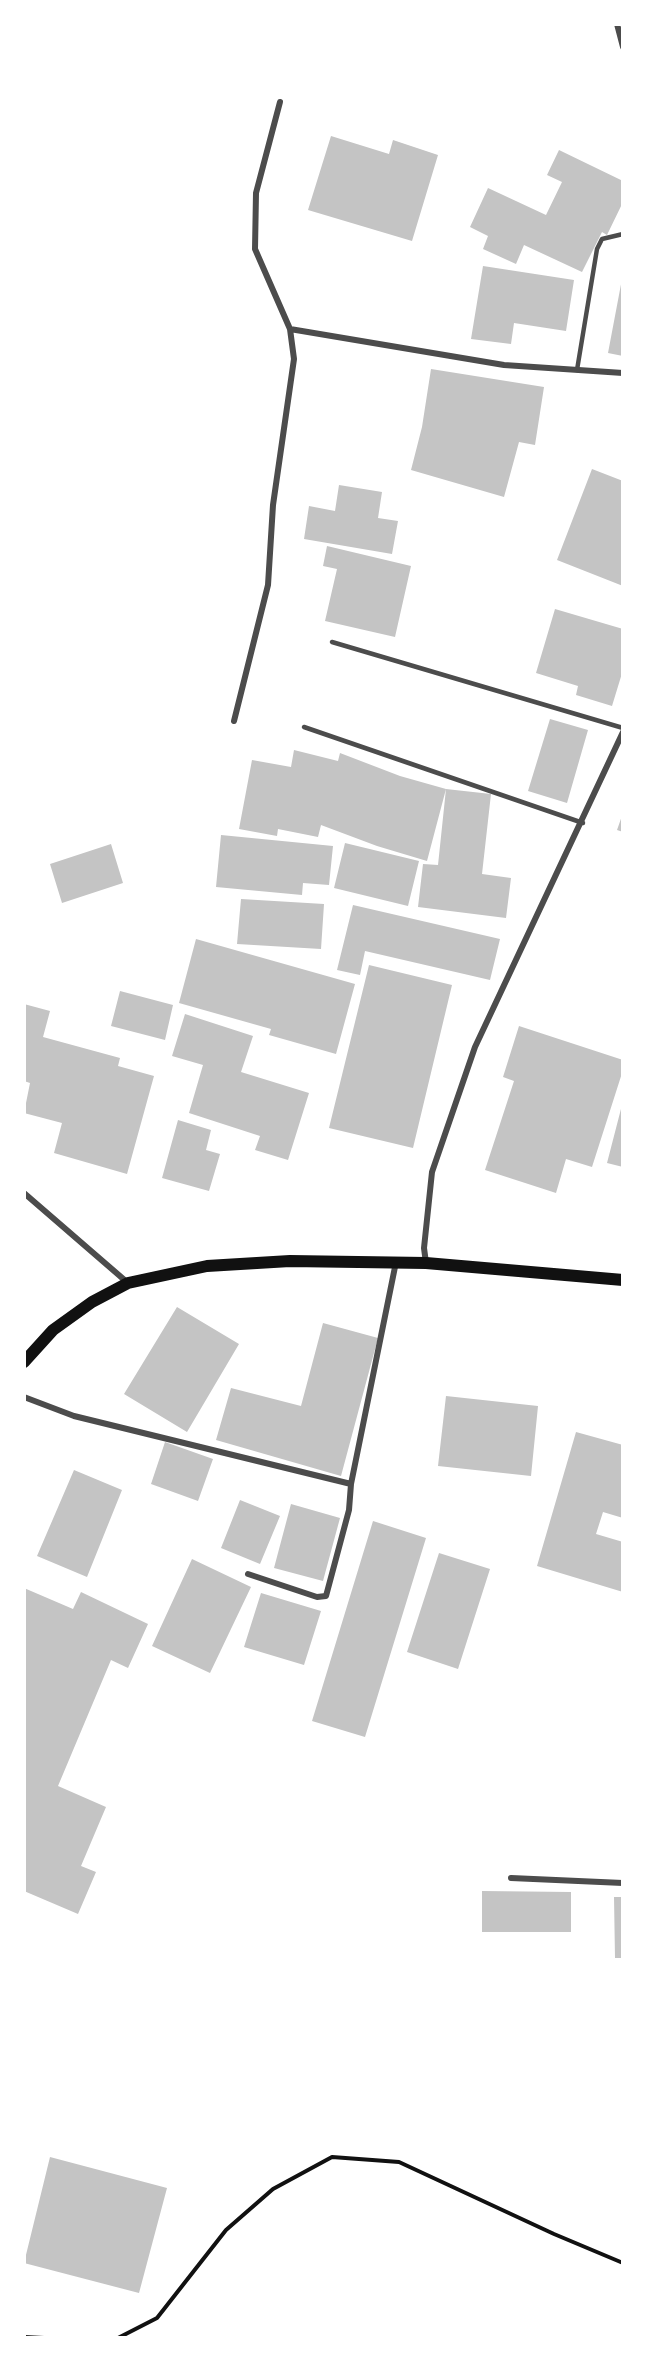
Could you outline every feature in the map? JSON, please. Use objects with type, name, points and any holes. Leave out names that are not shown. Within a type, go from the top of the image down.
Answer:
[{"type":"main road","points":[[24,1362],[53,1330],[92,1302],[128,1283],[207,1266],[290,1261],[426,1263],[623,1280]]},
{"type":"street","points":[[617,24],[623,47]]},
{"type":"street","points":[[234,722],[268,585],[273,505],[294,359],[290,329],[255,249],[256,193],[280,102]]},
{"type":"street","points":[[290,329],[504,365],[623,373]]},
{"type":"street","points":[[426,1263],[424,1248],[432,1172],[475,1047],[583,823],[623,730]]},
{"type":"street","points":[[24,1193],[128,1283]]},
{"type":"street","points":[[248,1574],[317,1597],[326,1596],[349,1510],[351,1484],[396,1262]]},
{"type":"street","points":[[24,1397],[74,1416],[351,1484]]},
{"type":"street","points":[[511,1878],[623,1883]]},
{"type":"lane","points":[[577,371],[597,249],[602,239],[623,234]]},
{"type":"lane","points":[[332,642],[623,730]]},
{"type":"lane","points":[[304,727],[583,823]]},
{"type":"path","points":[[118,2338],[157,2318],[226,2230],[273,2188],[332,2157],[399,2162],[554,2234],[623,2263]]},
{"type":"path","points":[[24,2337],[44,2338]]},
{"type":"building","points":[[331,136],[389,154],[393,140],[438,155],[412,241],[308,210]]},
{"type":"building","points":[[559,150],[623,181],[623,202],[607,235],[602,232],[582,272],[524,245],[516,264],[483,249],[488,236],[470,227],[488,188],[546,215],[562,182],[547,175]]},
{"type":"building","points":[[483,266],[574,280],[566,331],[514,323],[511,344],[471,339]]},
{"type":"building","points":[[623,279],[623,356],[608,353]]},
{"type":"building","points":[[431,369],[544,387],[535,445],[519,442],[504,497],[411,470],[422,427]]},
{"type":"building","points":[[592,469],[623,481],[623,586],[557,560]]},
{"type":"building","points":[[339,485],[382,492],[378,518],[398,521],[392,554],[304,539],[309,506],[335,511]]},
{"type":"building","points":[[327,546],[411,566],[395,637],[325,621],[337,569],[323,566]]},
{"type":"building","points":[[555,609],[623,629],[623,670],[612,706],[576,695],[578,686],[536,673]]},
{"type":"building","points":[[550,719],[588,730],[567,803],[528,791]]},
{"type":"building","points":[[294,750],[338,761],[340,753],[400,776],[446,789],[427,861],[377,846],[321,825],[318,837],[278,829],[277,836],[239,829],[252,760],[291,767]]},
{"type":"building","points":[[446,789],[491,794],[482,874],[511,878],[506,918],[418,907],[423,864],[438,865]]},
{"type":"building","points":[[623,813],[623,832],[617,830]]},
{"type":"building","points":[[221,835],[333,846],[329,885],[303,883],[302,895],[216,887]]},
{"type":"building","points":[[345,843],[419,861],[408,906],[334,888]]},
{"type":"building","points":[[111,844],[123,883],[62,903],[50,864]]},
{"type":"building","points":[[241,899],[324,904],[321,949],[237,944]]},
{"type":"building","points":[[353,905],[500,939],[490,980],[365,951],[360,975],[337,970]]},
{"type":"building","points":[[196,939],[355,984],[336,1054],[269,1035],[271,1029],[179,1003]]},
{"type":"building","points":[[369,965],[452,985],[413,1148],[329,1128]]},
{"type":"building","points":[[120,991],[173,1005],[165,1040],[111,1026]]},
{"type":"building","points":[[24,1004],[50,1011],[43,1037],[120,1058],[118,1066],[154,1076],[127,1174],[54,1153],[62,1123],[24,1113],[30,1083],[24,1081]]},
{"type":"building","points":[[185,1014],[253,1036],[241,1072],[309,1093],[288,1160],[255,1150],[260,1136],[189,1113],[203,1065],[172,1056]]},
{"type":"building","points":[[519,1026],[623,1060],[623,1070],[592,1167],[566,1159],[556,1193],[485,1170],[514,1081],[503,1077]]},
{"type":"building","points":[[623,1105],[623,1167],[607,1163]]},
{"type":"building","points":[[178,1120],[211,1130],[206,1150],[220,1154],[209,1191],[162,1178]]},
{"type":"building","points":[[177,1307],[239,1344],[187,1432],[124,1394]]},
{"type":"building","points":[[323,1323],[378,1338],[341,1476],[216,1440],[231,1388],[301,1406]]},
{"type":"building","points":[[446,1396],[538,1406],[531,1476],[438,1466]]},
{"type":"building","points":[[576,1432],[623,1445],[623,1518],[603,1512],[596,1534],[623,1542],[623,1592],[537,1566]]},
{"type":"building","points":[[165,1442],[213,1459],[198,1501],[151,1484]]},
{"type":"building","points":[[74,1470],[122,1490],[87,1577],[37,1556]]},
{"type":"building","points":[[240,1500],[280,1516],[260,1564],[221,1548]]},
{"type":"building","points":[[291,1504],[340,1518],[323,1581],[274,1568]]},
{"type":"building","points":[[373,1521],[426,1538],[365,1737],[312,1721]]},
{"type":"building","points":[[439,1553],[490,1569],[458,1669],[407,1652]]},
{"type":"building","points":[[192,1559],[251,1587],[210,1673],[152,1646]]},
{"type":"building","points":[[24,1588],[73,1609],[81,1592],[148,1624],[128,1668],[111,1660],[58,1786],[106,1807],[81,1866],[96,1872],[78,1914],[24,1891]]},
{"type":"building","points":[[261,1593],[321,1611],[304,1665],[244,1647]]},
{"type":"building","points":[[482,1891],[571,1892],[571,1932],[482,1932]]},
{"type":"building","points":[[614,1897],[623,1897],[623,1958],[615,1958]]},
{"type":"building","points":[[50,2157],[167,2188],[139,2293],[24,2263]]}]
